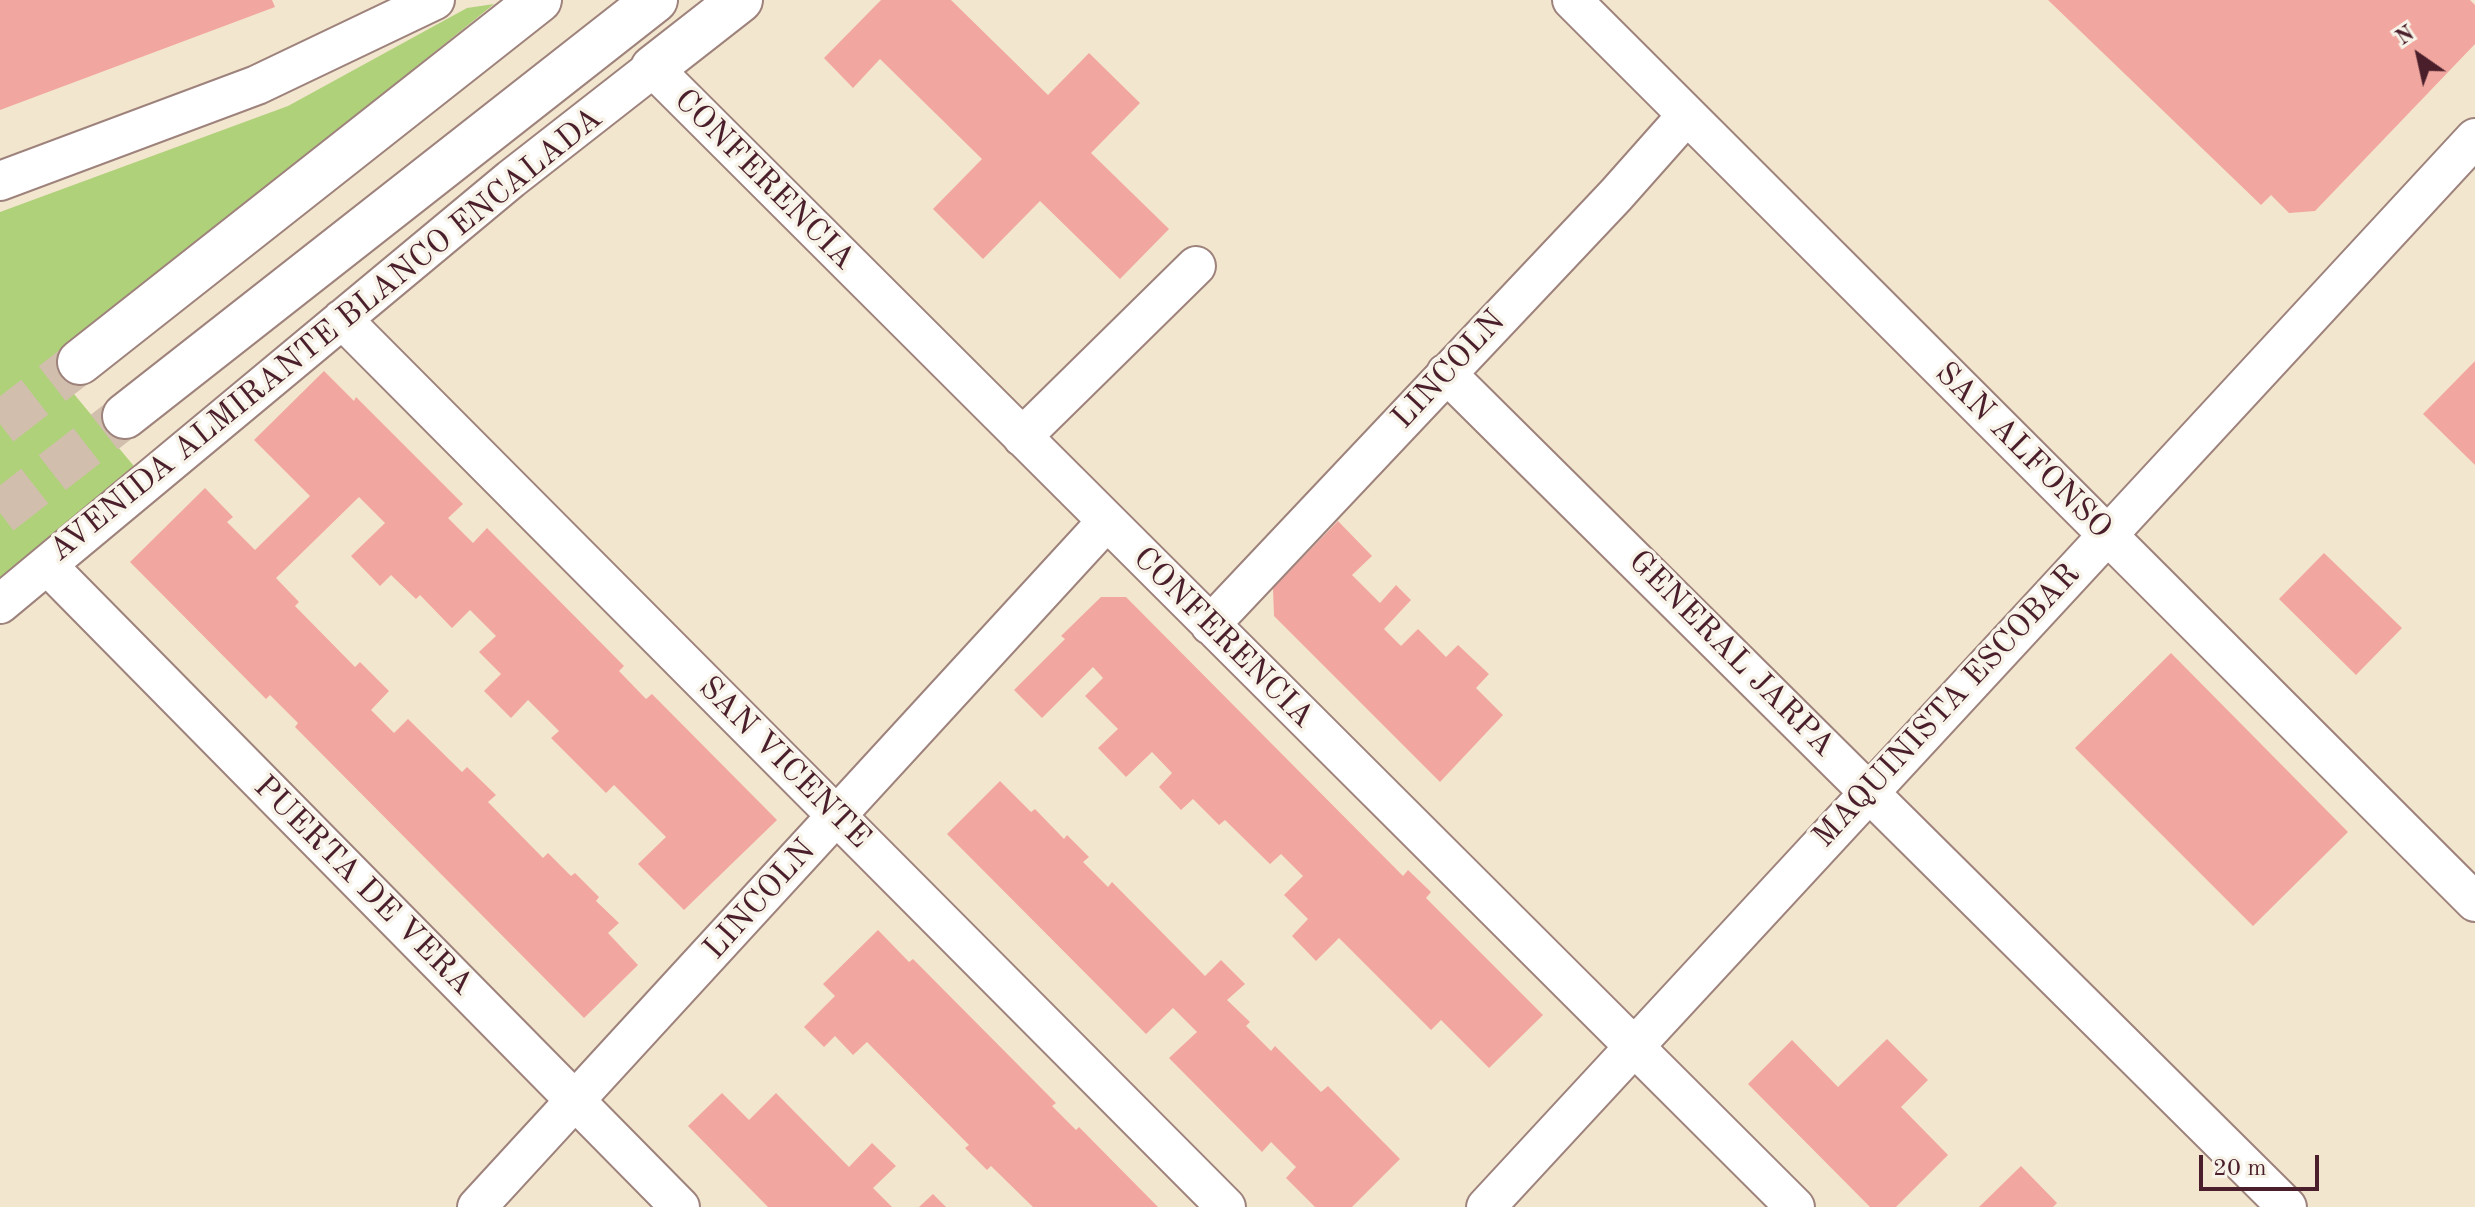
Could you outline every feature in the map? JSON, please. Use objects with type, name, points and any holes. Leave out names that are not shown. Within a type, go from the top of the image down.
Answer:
[{"type":"main road","points":[[80,362],[539,0]]},
{"type":"main road","name":"AVENIDA ALMIRANTE BLANCO ENCALADA","points":[[125,416],[655,0]]},
{"type":"main road","points":[[653,68],[740,0]]},
{"type":"street","points":[[0,181],[257,85],[435,0]]},
{"type":"street","name":"SAN ALFONSO","points":[[1585,4],[1687,115],[2475,902]]},
{"type":"street","name":"AVENIDA ALMIRANTE BLANCO ENCALADA","points":[[0,604],[511,179],[653,68]]},
{"type":"street","name":"CONFERENCIA","points":[[653,68],[1795,1207]]},
{"type":"street","name":"LINCOLN","points":[[1210,625],[1616,195],[1687,115]]},
{"type":"street","name":"MAQUINISTA ESCOBAR","points":[[1486,1207],[2475,138]]},
{"type":"street","points":[[1022,437],[1196,266]]},
{"type":"street","name":"SAN VICENTE","points":[[342,319],[1226,1207]]},
{"type":"street","name":"GENERAL JARPA","points":[[1446,373],[2287,1207]]},
{"type":"street","name":"LINCOLN","points":[[477,1207],[1107,521]]},
{"type":"street","name":"PUERTA DE VERA","points":[[47,565],[680,1207]]},
{"type":"green space","points":[[494,4],[49,364],[138,471],[0,587],[0,212],[288,106],[467,8]]},
{"type":"building","points":[[0,0],[272,0],[275,7],[0,110]]},
{"type":"building","points":[[881,0],[951,0],[1048,95],[1089,53],[1140,103],[1091,153],[1169,229],[1120,279],[1040,201],[983,259],[933,209],[982,159],[880,59],[853,88],[824,58]]},
{"type":"building","points":[[2048,0],[2470,0],[2475,5],[2475,44],[2315,211],[2289,213],[2271,195],[2261,205]]},
{"type":"building","points":[[2475,361],[2475,465],[2423,414]]},
{"type":"building","points":[[324,371],[354,401],[356,397],[463,504],[448,518],[473,543],[487,528],[624,666],[619,671],[646,699],[652,694],[777,820],[684,910],[638,864],[666,837],[614,785],[606,793],[551,738],[559,731],[528,700],[511,718],[484,691],[501,674],[479,652],[496,636],[470,610],[452,628],[420,595],[416,599],[391,575],[380,586],[351,556],[385,523],[359,497],[276,578],[299,602],[295,606],[355,667],[360,662],[389,691],[371,710],[394,733],[408,719],[462,772],[467,767],[496,795],[488,802],[543,858],[548,853],[571,876],[575,873],[599,897],[596,901],[619,923],[608,933],[638,965],[584,1018],[295,727],[298,723],[270,695],[266,699],[130,562],[205,488],[233,517],[227,522],[255,550],[310,496],[254,440]]},
{"type":"building","points":[[1338,521],[1372,556],[1352,575],[1380,603],[1396,585],[1411,600],[1384,629],[1401,646],[1418,629],[1446,657],[1458,645],[1489,674],[1476,688],[1503,715],[1440,782],[1274,616],[1273,588]]},
{"type":"building","points":[[2324,553],[2402,628],[2356,675],[2279,599]]},
{"type":"building","points":[[1101,597],[1126,597],[1403,876],[1408,870],[1431,892],[1426,898],[1543,1015],[1489,1068],[1441,1020],[1431,1030],[1339,938],[1316,961],[1292,936],[1308,919],[1284,895],[1303,876],[1281,854],[1270,864],[1225,820],[1219,825],[1193,799],[1181,810],[1159,787],[1172,773],[1152,752],[1126,777],[1098,748],[1118,729],[1085,696],[1103,678],[1093,667],[1042,718],[1014,690],[1065,639],[1061,636]]},
{"type":"building","points":[[2171,653],[2348,832],[2253,926],[2075,748]]},
{"type":"building","points":[[1000,781],[1031,812],[1035,809],[1064,839],[1067,835],[1089,857],[1083,862],[1108,887],[1112,882],[1205,976],[1221,960],[1245,984],[1227,1000],[1250,1022],[1246,1026],[1271,1051],[1275,1046],[1321,1092],[1328,1086],[1400,1159],[1352,1207],[1315,1207],[1286,1178],[1296,1167],[1271,1142],[1262,1152],[1169,1058],[1197,1032],[1173,1008],[1146,1034],[947,834]]},
{"type":"building","points":[[878,930],[909,962],[913,959],[1056,1103],[1052,1106],[1076,1130],[1079,1127],[1158,1207],[1033,1207],[991,1166],[987,1170],[965,1148],[969,1145],[867,1042],[853,1055],[835,1036],[824,1047],[804,1027],[835,996],[823,984]]},
{"type":"building","points":[[1887,1039],[1928,1080],[1901,1107],[1948,1155],[1896,1207],[1870,1207],[1748,1084],[1792,1040],[1838,1087]]},
{"type":"building","points":[[722,1093],[749,1120],[776,1093],[849,1167],[872,1143],[896,1166],[873,1188],[892,1207],[768,1207],[688,1126]]},
{"type":"building","points":[[2021,1166],[2057,1203],[2053,1207],[1979,1207]]},
{"type":"building","points":[[933,1194],[946,1207],[919,1207]]},
{"type":"tunnel","points":[[0,424],[80,362]]},
{"type":"tunnel","points":[[0,513],[125,416]]}]
